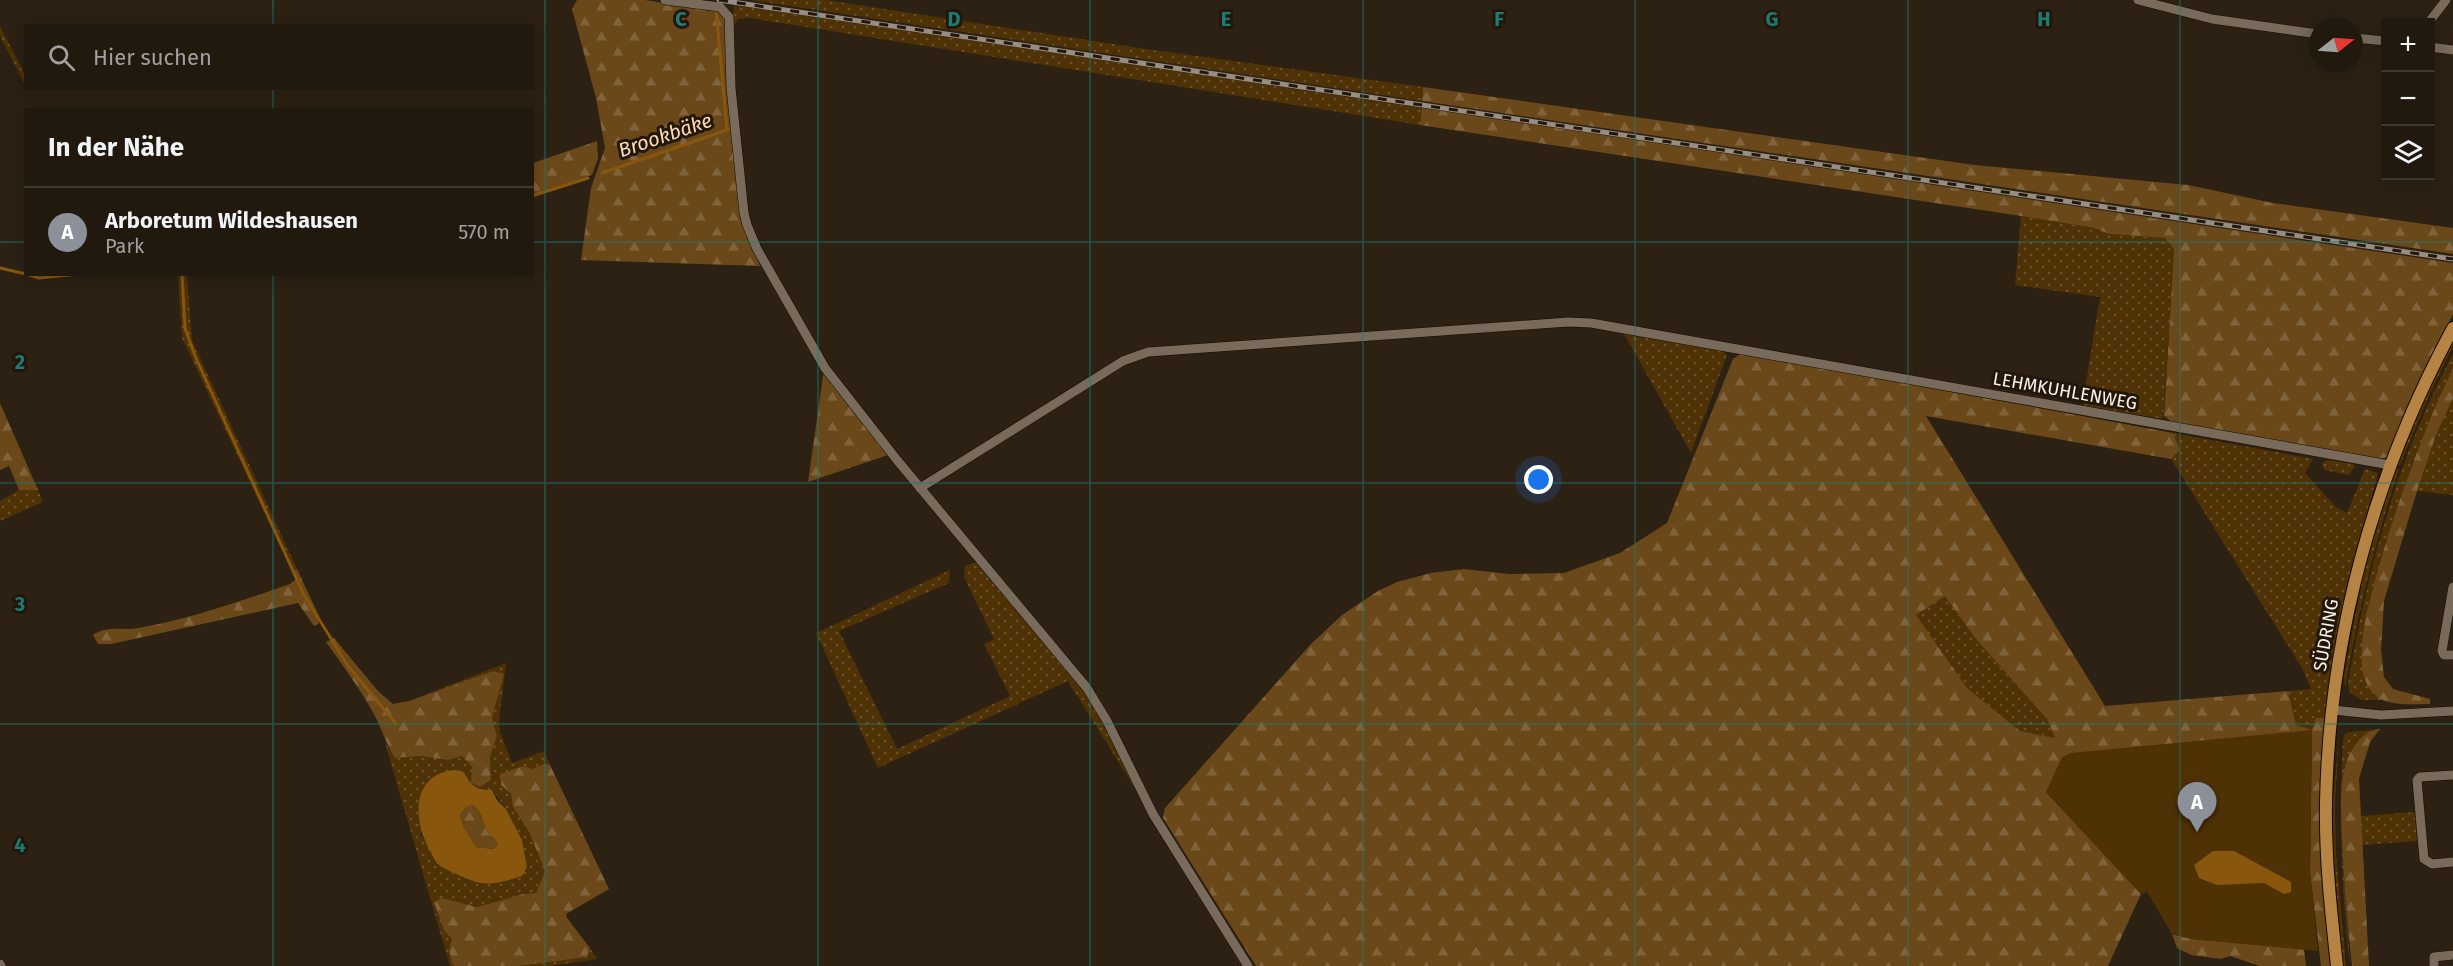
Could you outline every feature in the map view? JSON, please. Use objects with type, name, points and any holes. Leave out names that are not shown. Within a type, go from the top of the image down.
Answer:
[{"type":"main road","name":"SÜDRING","points":[[2337,966],[2331,910],[2326,803],[2333,710],[2352,589],[2390,465],[2414,405],[2453,328]]},
{"type":"street","points":[[665,0],[720,7],[729,17],[731,88],[747,225],[758,249],[825,368],[920,488],[1087,688],[1107,721],[1153,814],[1248,966]]},
{"type":"street","points":[[2138,0],[2212,19],[2309,33]]},
{"type":"street","points":[[2432,18],[2446,0]]},
{"type":"street","points":[[2363,39],[2381,41]]},
{"type":"street","points":[[2435,48],[2453,50]]},
{"type":"street","name":"LEHMKUHLENWEG","points":[[920,488],[1123,361],[1148,352],[1568,322],[1591,323],[2390,465]]},
{"type":"street","points":[[2453,587],[2442,651],[2444,655],[2453,655]]},
{"type":"street","points":[[2333,710],[2382,715],[2453,711]]},
{"type":"street","points":[[2453,775],[2420,777],[2417,780],[2424,859],[2432,864],[2453,862]]},
{"type":"street","points":[[2434,966],[2434,957],[2453,955]]},
{"type":"shaded area","points":[[750,0],[826,0],[1146,49],[1423,87],[1422,101]]},
{"type":"shaded area","points":[[734,5],[1422,108],[1420,125],[750,18],[738,19],[735,24],[732,23]]},
{"type":"shaded area","points":[[0,26],[24,73],[24,83],[0,36]]},
{"type":"shaded area","points":[[2021,216],[2094,228],[2109,234],[2165,238],[2174,249],[2163,419],[2085,406],[2083,401],[2100,297],[2015,285]]},
{"type":"shaded area","points":[[178,276],[187,276],[192,340],[297,569],[292,571],[182,338]]},
{"type":"shaded area","points":[[1623,332],[1721,349],[1727,355],[1691,453]]},
{"type":"shaded area","points":[[2453,337],[2453,346],[2400,465],[2396,464]]},
{"type":"shaded area","points":[[2453,354],[2453,368],[2412,463],[2370,598],[2362,646],[2373,694],[2385,700],[2362,700],[2350,693],[2348,684],[2375,556],[2387,514],[2416,433]]},
{"type":"shaded area","points":[[2453,398],[2453,495],[2417,491],[2436,435]]},
{"type":"shaded area","points":[[2173,433],[2313,459],[2305,473],[2336,507],[2347,513],[2365,469],[2378,473],[2350,576],[2334,649],[2325,718],[2316,718],[2312,730],[2296,725],[2288,691],[2311,689],[2302,668],[2171,459],[2180,450]]},
{"type":"shaded area","points":[[2328,460],[2353,464],[2355,467],[2349,475],[2324,470],[2322,463]]},
{"type":"shaded area","points":[[2395,468],[2399,469],[2368,577],[2345,688],[2344,677],[2368,552]]},
{"type":"shaded area","points":[[19,490],[38,490],[43,502],[0,521],[0,501]]},
{"type":"shaded area","points":[[976,562],[1092,701],[1147,808],[1068,681],[878,768],[816,633],[950,570],[949,583],[839,631],[897,749],[1010,696],[984,644],[994,639],[964,577],[965,566]]},
{"type":"shaded area","points":[[1945,596],[1975,638],[2047,719],[2055,738],[2020,731],[1967,688],[1915,615]]},
{"type":"shaded area","points":[[506,663],[499,720],[500,732],[512,763],[544,751],[550,765],[544,764],[501,785],[511,794],[513,807],[529,832],[545,871],[536,893],[523,894],[477,907],[442,898],[444,930],[453,939],[452,964],[455,966],[450,966],[385,743],[395,758],[421,756],[448,760],[462,756],[472,767],[480,787],[491,780],[490,758],[497,736],[492,717],[493,671],[409,701]],"holes":[[[464,772],[478,788],[492,790],[506,809],[522,840],[527,867],[480,883],[438,864],[421,834]]]},
{"type":"shaded area","points":[[2312,730],[2310,871],[2318,951],[2192,939],[2172,934],[2147,892],[2141,894],[2046,792],[2062,757],[2071,753]]},
{"type":"shaded area","points":[[2372,730],[2356,742],[2345,768],[2341,808],[2345,734]]},
{"type":"shaded area","points":[[2339,737],[2335,803],[2336,853],[2346,966],[2342,966],[2333,847],[2333,802]]},
{"type":"shaded area","points":[[454,770],[464,772],[475,786],[492,790],[497,800],[506,809],[522,840],[527,867],[522,876],[497,883],[481,883],[460,876],[438,864],[429,849],[420,825],[419,800],[430,780]],"holes":[[[473,805],[488,832],[498,844],[494,849],[476,847],[463,826],[460,815],[466,807]]]},
{"type":"shaded area","points":[[2341,811],[2350,966],[2343,881]]},
{"type":"shaded area","points":[[2415,812],[2417,841],[2362,845],[2360,816]]},
{"type":"shaded area","points":[[2213,851],[2234,851],[2291,882],[2291,892],[2284,894],[2264,883],[2217,885],[2199,878],[2194,865]]},
{"type":"shaded area","points":[[590,948],[597,959],[550,966],[519,966],[587,957]]},
{"type":"green space","points":[[577,0],[645,0],[719,12],[724,18],[742,220],[760,266],[581,260],[591,188],[605,148],[596,98],[572,9]]},
{"type":"green space","points":[[1423,87],[1975,165],[2188,185],[2273,203],[2453,228],[2453,254],[1422,101]]},
{"type":"green space","points":[[1422,108],[2453,263],[2453,314],[2417,390],[2389,457],[2379,459],[2173,423],[2164,416],[2174,249],[2165,238],[2109,234],[2094,228],[2021,216],[1420,125]]},
{"type":"green space","points":[[597,141],[598,158],[592,175],[534,195],[534,163]]},
{"type":"green space","points":[[1742,353],[2173,433],[2180,450],[2171,459],[1926,416],[2105,706],[2288,691],[2296,725],[2312,730],[2046,792],[2141,894],[2108,966],[1256,966],[1163,818],[1165,808],[1310,645],[1342,615],[1378,591],[1397,582],[1431,573],[1464,569],[1509,574],[1564,573],[1620,553],[1667,523],[1733,359]],"holes":[[[1945,596],[1975,638],[2047,719],[2055,738],[2020,731],[1967,688],[1916,615]]]},
{"type":"green space","points":[[2453,368],[2453,398],[2436,435],[2384,601],[2381,650],[2384,677],[2393,689],[2430,699],[2430,704],[2391,703],[2373,693],[2364,678],[2362,640],[2364,626],[2382,556],[2405,484],[2432,414]]},
{"type":"green space","points":[[824,372],[888,455],[808,482],[823,376]]},
{"type":"green space","points":[[0,403],[38,490],[19,490],[9,466],[0,470]]},
{"type":"green space","points":[[297,569],[319,616],[318,624],[314,626],[298,603],[111,644],[98,644],[93,635],[104,630],[132,629],[157,624],[234,603],[290,584],[295,580],[292,571]]},
{"type":"green space","points":[[334,638],[378,691],[393,704],[409,701],[493,671],[504,674],[492,717],[497,736],[490,758],[491,780],[480,787],[471,782],[472,767],[462,756],[448,760],[421,756],[395,758],[370,706],[326,642]]},
{"type":"green space","points":[[2316,718],[2325,718],[2321,811],[2332,966],[2321,966],[2310,872],[2312,730]]},
{"type":"green space","points":[[2380,729],[2370,742],[2359,779],[2369,966],[2352,966],[2341,811],[2343,775],[2357,742],[2367,733]]},
{"type":"green space","points":[[544,764],[550,765],[609,889],[566,914],[590,948],[587,957],[519,966],[455,966],[452,964],[449,950],[452,939],[444,930],[434,902],[442,898],[477,907],[523,894],[536,893],[545,871],[529,832],[513,807],[511,794],[501,785],[500,774],[524,766],[532,769]]},
{"type":"green space","points":[[473,805],[478,810],[488,832],[498,844],[495,849],[476,847],[463,826],[460,815],[466,807]]},
{"type":"green space","points":[[2172,934],[2192,939],[2304,949],[2306,966],[2260,966],[2230,956],[2221,959],[2191,955],[2177,948]]},
{"type":"waterway","name":"Brookbäke","points":[[602,173],[727,130],[716,10]]},
{"type":"waterway","name":"Brookbäke","points":[[534,195],[588,178]]},
{"type":"waterway","name":"Brookbäke","points":[[0,268],[24,274]]},
{"type":"waterway","name":"Brookbäke","points":[[32,276],[39,278],[59,276]]},
{"type":"waterway","points":[[182,276],[185,328],[195,356],[304,595],[348,666],[396,724]]},
{"type":"railway","points":[[719,0],[2453,259]]},
{"type":"place","name":"Arboretum Wildeshausen","points":[[2197,832]]}]
